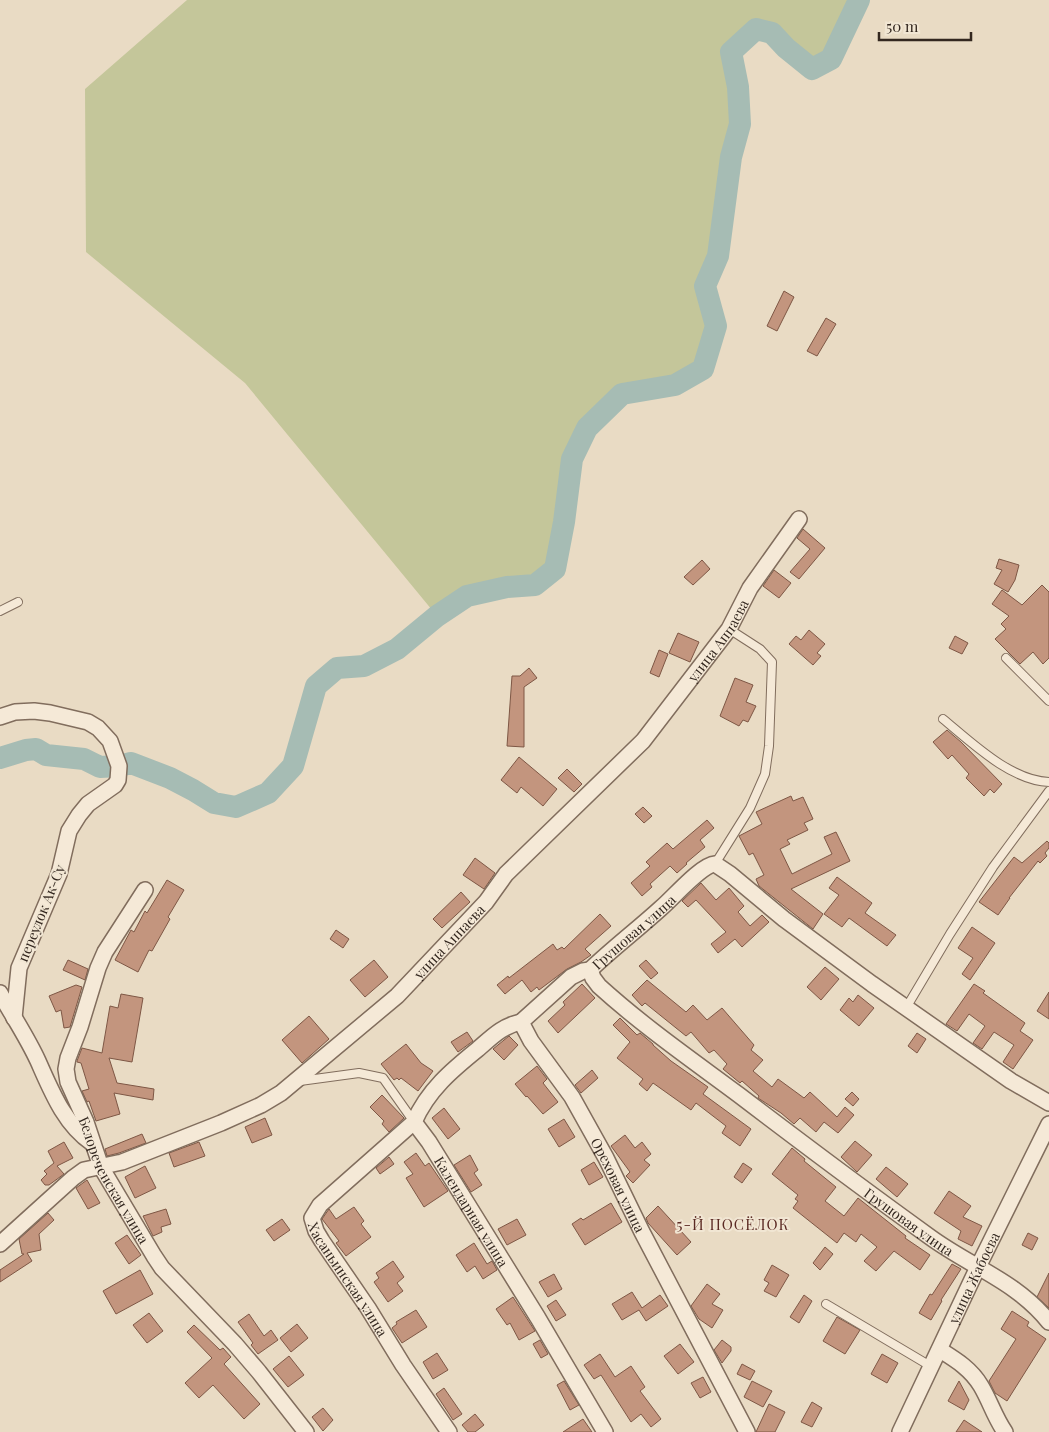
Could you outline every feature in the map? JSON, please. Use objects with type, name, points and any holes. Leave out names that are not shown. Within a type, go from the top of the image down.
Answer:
[{"type":"street","name":"улица Аппаева","points":[[0,1244],[84,1170],[122,1162],[246,1113],[274,1097],[397,996],[486,902],[506,874],[643,741],[729,629],[750,588],[799,520]]},
{"type":"street","name":"переулок Ак-Су","points":[[0,717],[15,712],[34,711],[88,722],[98,728],[110,741],[119,766],[118,780],[115,785],[88,804],[69,831],[59,874],[19,968],[14,1018]]},
{"type":"street","name":"Грушовая улица","points":[[715,864],[707,866],[662,908],[614,947],[590,970],[593,978],[599,986],[653,1031],[933,1240],[1006,1282],[1042,1313],[1049,1322]]},
{"type":"street","points":[[715,864],[730,874],[784,919],[906,1008],[1011,1081],[1049,1103]]},
{"type":"street","name":"Белореченская улица","points":[[145,890],[105,952],[98,968],[80,1027],[68,1058],[66,1069],[68,1082],[86,1122],[101,1166],[162,1268],[235,1344],[306,1432]]},
{"type":"street","points":[[414,1122],[421,1105],[442,1079],[504,1027],[521,1022],[571,977],[583,970],[590,970]]},
{"type":"street","points":[[0,993],[37,1060],[52,1094],[81,1136],[92,1144]]},
{"type":"street","name":"Ореховая улица","points":[[521,1022],[531,1041],[572,1097],[606,1158],[642,1232],[747,1432]]},
{"type":"street","name":"Хасаньинская улица","points":[[414,1122],[320,1205],[312,1218],[322,1242],[363,1300],[403,1365],[449,1432]]},
{"type":"street","name":"Календарная улица","points":[[414,1122],[434,1150],[538,1318],[605,1432]]},
{"type":"street","name":"улица Жабоева","points":[[900,1432],[978,1267],[1049,1124]]},
{"type":"street","points":[[940,1350],[958,1361],[981,1386],[999,1424],[1005,1432]]},
{"type":"lane","points":[[0,611],[18,602]]},
{"type":"lane","points":[[715,864],[737,831],[760,789],[765,774],[769,746],[772,662],[760,649],[729,629]]},
{"type":"lane","points":[[1006,658],[1049,701]]},
{"type":"lane","points":[[943,719],[1006,767],[1028,778],[1049,782]]},
{"type":"lane","points":[[906,1008],[993,867],[1049,791]]},
{"type":"lane","points":[[292,1082],[359,1073],[383,1078],[414,1122]]},
{"type":"lane","points":[[826,1304],[932,1367]]},
{"type":"green space","points":[[187,0],[859,0],[831,59],[812,69],[786,48],[772,33],[756,30],[731,52],[738,87],[740,124],[731,157],[718,256],[705,286],[716,326],[703,369],[675,385],[622,394],[587,428],[572,459],[564,522],[555,569],[535,585],[507,587],[467,596],[437,616],[245,383],[86,252],[85,89]]},
{"type":"building","points":[[784,291],[794,297],[777,331],[767,326]]},
{"type":"building","points":[[826,318],[836,324],[817,356],[807,351]]},
{"type":"building","points":[[803,529],[825,548],[799,579],[790,572],[810,549],[797,538]]},
{"type":"building","points":[[999,559],[1019,565],[1015,580],[1008,592],[994,584],[1002,570],[996,568]]},
{"type":"building","points":[[702,560],[710,569],[693,585],[684,577]]},
{"type":"building","points":[[774,570],[791,583],[779,598],[763,586]]},
{"type":"building","points":[[1042,585],[1049,592],[1049,658],[1043,664],[1033,652],[1020,664],[995,639],[1006,629],[1001,624],[1009,616],[992,604],[1002,590],[1022,605]]},
{"type":"building","points":[[809,630],[825,644],[817,653],[821,656],[813,665],[789,644],[796,636],[801,640]]},
{"type":"building","points":[[678,633],[699,642],[690,662],[669,653]]},
{"type":"building","points":[[955,636],[968,643],[962,654],[949,648]]},
{"type":"building","points":[[659,650],[668,654],[659,677],[650,673]]},
{"type":"building","points":[[529,668],[537,678],[524,687],[524,747],[507,746],[512,676],[520,676]]},
{"type":"building","points":[[735,678],[753,685],[746,702],[756,706],[748,722],[743,720],[739,726],[720,716]]},
{"type":"building","points":[[947,730],[1002,784],[994,793],[990,789],[984,796],[966,778],[969,774],[952,755],[948,759],[933,742]]},
{"type":"building","points":[[519,757],[557,789],[543,806],[521,787],[517,793],[501,780]]},
{"type":"building","points":[[567,769],[582,784],[574,792],[558,778]]},
{"type":"building","points":[[791,796],[793,801],[803,797],[813,819],[804,823],[808,830],[787,840],[790,844],[780,849],[792,874],[832,854],[824,837],[836,832],[850,861],[791,889],[823,914],[813,929],[759,886],[756,879],[764,875],[753,853],[749,855],[739,836],[762,824],[756,812]]},
{"type":"building","points":[[643,807],[652,816],[644,823],[635,814]]},
{"type":"building","points":[[707,820],[714,828],[700,840],[705,847],[677,873],[670,866],[650,884],[652,887],[642,896],[631,883],[650,866],[646,862],[667,843],[673,849]]},
{"type":"building","points":[[1047,841],[1049,848],[1045,853],[1047,856],[1040,863],[1038,861],[998,915],[979,902],[1014,857],[1022,863]]},
{"type":"building","points":[[475,858],[495,873],[484,889],[463,875]]},
{"type":"building","points":[[837,877],[872,903],[865,913],[896,935],[887,946],[849,918],[842,927],[824,914],[839,895],[829,888]]},
{"type":"building","points":[[167,880],[184,890],[168,917],[170,919],[152,951],[149,950],[138,972],[115,960],[131,930],[134,932],[145,911],[147,913]]},
{"type":"building","points":[[701,883],[716,900],[729,888],[744,906],[738,912],[750,926],[762,915],[769,922],[742,947],[735,939],[718,953],[711,944],[726,932],[696,900],[688,907],[682,901]]},
{"type":"building","points":[[461,892],[470,902],[442,928],[433,919]]},
{"type":"building","points":[[600,914],[611,926],[585,949],[591,955],[581,962],[567,969],[539,990],[537,987],[531,992],[522,980],[505,994],[497,985],[553,944],[557,950],[562,947],[564,949]]},
{"type":"building","points":[[972,927],[995,943],[970,980],[962,974],[973,958],[958,948]]},
{"type":"building","points":[[336,930],[349,939],[343,948],[330,939]]},
{"type":"building","points":[[68,960],[88,969],[85,980],[63,970]]},
{"type":"building","points":[[374,960],[388,977],[365,997],[350,980]]},
{"type":"building","points":[[646,960],[658,973],[651,979],[639,966]]},
{"type":"building","points":[[825,967],[839,979],[821,1000],[807,987]]},
{"type":"building","points":[[647,980],[686,1012],[693,1005],[707,1020],[722,1008],[754,1045],[751,1050],[763,1060],[753,1071],[772,1087],[778,1079],[804,1098],[810,1092],[837,1117],[845,1107],[854,1115],[838,1133],[824,1122],[816,1132],[800,1118],[794,1124],[758,1098],[759,1096],[742,1081],[740,1083],[723,1069],[727,1064],[714,1050],[709,1053],[691,1032],[686,1036],[645,1003],[642,1006],[632,995]]},
{"type":"building","points":[[582,984],[595,998],[558,1033],[548,1021],[565,1005],[563,1002]]},
{"type":"building","points":[[974,984],[985,991],[983,993],[1025,1023],[1020,1031],[1033,1040],[1013,1069],[1003,1062],[1014,1045],[994,1032],[982,1049],[973,1043],[985,1026],[969,1014],[957,1031],[946,1024]]},
{"type":"building","points":[[76,985],[82,987],[70,1027],[64,1028],[61,1010],[56,1012],[49,996]]},
{"type":"building","points":[[1049,992],[1049,1019],[1037,1011]]},
{"type":"building","points":[[121,994],[143,998],[132,1062],[109,1058],[117,1083],[154,1089],[153,1100],[114,1093],[120,1114],[96,1121],[89,1101],[87,1102],[82,1091],[89,1089],[81,1063],[77,1061],[82,1048],[102,1053],[110,1006],[118,1008]]},
{"type":"building","points":[[858,995],[874,1008],[859,1026],[840,1010],[849,998],[853,1002]]},
{"type":"building","points":[[309,1016],[329,1039],[302,1063],[282,1040]]},
{"type":"building","points":[[620,1018],[637,1035],[640,1033],[671,1061],[708,1087],[703,1094],[751,1129],[740,1146],[722,1133],[726,1126],[696,1103],[691,1110],[653,1083],[647,1091],[639,1084],[643,1079],[617,1058],[630,1042],[613,1025]]},
{"type":"building","points":[[467,1032],[473,1041],[458,1052],[451,1042]]},
{"type":"building","points":[[917,1033],[926,1039],[917,1053],[908,1046]]},
{"type":"building","points":[[509,1036],[518,1045],[504,1060],[493,1049]]},
{"type":"building","points":[[406,1044],[421,1063],[433,1071],[418,1091],[401,1078],[394,1080],[381,1064]]},
{"type":"building","points":[[537,1066],[547,1079],[543,1083],[558,1102],[543,1114],[515,1084]]},
{"type":"building","points":[[592,1070],[598,1078],[581,1093],[575,1085]]},
{"type":"building","points":[[852,1092],[859,1099],[853,1106],[845,1099]]},
{"type":"building","points":[[382,1095],[404,1118],[389,1132],[382,1124],[384,1121],[370,1107]]},
{"type":"building","points":[[444,1108],[460,1129],[448,1139],[432,1118]]},
{"type":"building","points":[[265,1118],[272,1135],[252,1143],[245,1127]]},
{"type":"building","points":[[564,1119],[575,1137],[559,1147],[548,1129]]},
{"type":"building","points":[[142,1134],[146,1143],[107,1156],[105,1149]]},
{"type":"building","points":[[625,1135],[635,1148],[642,1142],[651,1154],[644,1160],[650,1165],[633,1183],[626,1176],[630,1172],[611,1146]]},
{"type":"building","points":[[855,1141],[872,1155],[857,1172],[841,1157]]},
{"type":"building","points":[[64,1142],[73,1158],[57,1166],[64,1174],[49,1185],[45,1185],[41,1180],[47,1174],[44,1171],[54,1163],[48,1151]]},
{"type":"building","points":[[199,1142],[205,1156],[174,1167],[169,1153]]},
{"type":"building","points":[[792,1148],[805,1159],[804,1161],[836,1187],[825,1201],[844,1216],[858,1198],[906,1236],[905,1238],[930,1255],[920,1270],[894,1251],[876,1271],[864,1261],[877,1247],[861,1234],[856,1242],[844,1233],[837,1243],[793,1208],[798,1201],[795,1199],[798,1195],[772,1174]]},
{"type":"building","points":[[416,1153],[425,1166],[429,1163],[448,1191],[424,1207],[406,1178],[413,1174],[404,1162]]},
{"type":"building","points":[[470,1155],[478,1170],[474,1173],[482,1185],[471,1192],[454,1165]]},
{"type":"building","points":[[389,1157],[394,1164],[380,1174],[376,1168]]},
{"type":"building","points":[[594,1162],[603,1177],[589,1185],[581,1170]]},
{"type":"building","points":[[743,1163],[752,1169],[742,1183],[734,1177]]},
{"type":"building","points":[[145,1166],[156,1188],[135,1198],[125,1177]]},
{"type":"building","points":[[886,1167],[908,1184],[897,1197],[876,1179]]},
{"type":"building","points":[[87,1180],[100,1203],[88,1209],[76,1188]]},
{"type":"building","points":[[949,1191],[971,1206],[963,1217],[982,1226],[972,1246],[958,1239],[961,1231],[934,1213]]},
{"type":"building","points":[[611,1203],[622,1222],[585,1245],[572,1224],[581,1218],[583,1220]]},
{"type":"building","points":[[658,1206],[691,1242],[677,1255],[648,1223],[646,1218]]},
{"type":"building","points":[[354,1207],[364,1221],[361,1224],[371,1237],[346,1256],[336,1243],[339,1241],[322,1219],[329,1209],[336,1219]]},
{"type":"building","points":[[166,1209],[171,1224],[161,1227],[162,1232],[153,1236],[143,1216]]},
{"type":"building","points":[[48,1213],[54,1220],[39,1234],[41,1250],[27,1253],[32,1261],[0,1282],[0,1270],[24,1254],[22,1254],[19,1239]]},
{"type":"building","points":[[282,1219],[290,1230],[274,1241],[266,1230]]},
{"type":"building","points":[[517,1219],[526,1235],[507,1245],[498,1229]]},
{"type":"building","points":[[1028,1233],[1038,1238],[1032,1250],[1022,1245]]},
{"type":"building","points":[[127,1235],[141,1255],[129,1264],[115,1243]]},
{"type":"building","points":[[474,1243],[487,1264],[492,1261],[497,1270],[483,1279],[475,1266],[467,1272],[456,1255]]},
{"type":"building","points":[[825,1247],[833,1254],[820,1270],[813,1263]]},
{"type":"building","points":[[393,1261],[404,1277],[397,1283],[403,1291],[388,1302],[374,1282],[379,1278],[376,1273]]},
{"type":"building","points":[[952,1264],[961,1269],[941,1300],[931,1320],[919,1313]]},
{"type":"building","points":[[772,1265],[789,1275],[776,1297],[764,1291],[769,1283],[764,1280]]},
{"type":"building","points":[[140,1270],[153,1294],[116,1314],[103,1291]]},
{"type":"building","points":[[1049,1273],[1049,1308],[1037,1297]]},
{"type":"building","points":[[554,1274],[562,1289],[548,1297],[539,1282]]},
{"type":"building","points":[[707,1284],[720,1294],[712,1304],[723,1310],[712,1328],[699,1319],[691,1306]]},
{"type":"building","points":[[632,1292],[642,1308],[660,1295],[668,1306],[646,1321],[639,1310],[622,1320],[612,1304]]},
{"type":"building","points":[[804,1295],[812,1301],[799,1323],[790,1317]]},
{"type":"building","points":[[513,1297],[535,1331],[519,1340],[510,1323],[507,1325],[496,1309]]},
{"type":"building","points":[[556,1300],[566,1315],[556,1321],[547,1306]]},
{"type":"building","points":[[416,1310],[427,1327],[402,1343],[392,1328],[397,1324],[396,1322]]},
{"type":"building","points":[[1012,1311],[1029,1322],[1027,1326],[1046,1339],[1007,1401],[995,1393],[989,1381],[1016,1339],[1001,1329]]},
{"type":"building","points":[[149,1313],[163,1331],[147,1343],[133,1325]]},
{"type":"building","points":[[249,1314],[264,1336],[271,1330],[278,1340],[258,1354],[251,1345],[253,1343],[238,1322]]},
{"type":"building","points":[[837,1317],[860,1330],[845,1354],[823,1341]]},
{"type":"building","points":[[297,1324],[308,1338],[291,1352],[280,1338]]},
{"type":"building","points":[[194,1325],[220,1350],[223,1348],[231,1357],[224,1364],[260,1404],[244,1419],[213,1385],[199,1398],[185,1383],[212,1358],[187,1332]]},
{"type":"building","points":[[540,1340],[548,1354],[541,1358],[533,1344]]},
{"type":"building","points":[[722,1340],[731,1347],[731,1351],[722,1363],[714,1350]]},
{"type":"building","points":[[680,1344],[694,1362],[678,1374],[664,1356]]},
{"type":"building","points":[[437,1353],[448,1370],[433,1379],[423,1362]]},
{"type":"building","points":[[600,1354],[615,1377],[631,1366],[645,1387],[640,1391],[661,1419],[651,1427],[641,1414],[631,1422],[601,1375],[594,1379],[584,1365]]},
{"type":"building","points":[[882,1354],[898,1363],[887,1383],[871,1374]]},
{"type":"building","points":[[289,1356],[304,1375],[288,1387],[273,1369]]},
{"type":"building","points":[[742,1364],[755,1371],[750,1380],[737,1374]]},
{"type":"building","points":[[703,1377],[711,1392],[700,1398],[691,1383]]},
{"type":"building","points":[[564,1381],[579,1405],[570,1410],[557,1385]]},
{"type":"building","points":[[752,1381],[772,1391],[763,1407],[744,1397]]},
{"type":"building","points":[[959,1381],[969,1400],[964,1410],[948,1401]]},
{"type":"building","points":[[444,1388],[462,1414],[453,1420],[436,1394]]},
{"type":"building","points":[[812,1402],[822,1408],[812,1427],[801,1422]]},
{"type":"building","points":[[769,1404],[785,1412],[775,1432],[756,1432]]},
{"type":"building","points":[[323,1408],[333,1420],[323,1431],[312,1417]]},
{"type":"building","points":[[475,1414],[484,1425],[475,1432],[468,1432],[462,1425]]},
{"type":"building","points":[[583,1419],[592,1432],[563,1432]]},
{"type":"building","points":[[964,1420],[982,1432],[956,1432]]},
{"type":"waterway","points":[[0,758],[36,749],[46,755],[84,759],[100,767],[131,763],[170,778],[214,803],[236,807],[268,793],[293,766],[316,686],[337,668],[364,666],[397,649],[437,616],[467,596],[507,587],[535,585],[555,569],[564,522],[572,459],[587,428],[622,394],[675,385],[703,369],[716,326],[705,286],[718,256],[731,157],[740,124],[738,87],[731,52],[756,29],[772,33],[786,48],[812,69],[831,59],[859,0]]},
{"type":"district","name":"5-Й ПОСЁЛОК","points":[[733,1224]]}]
